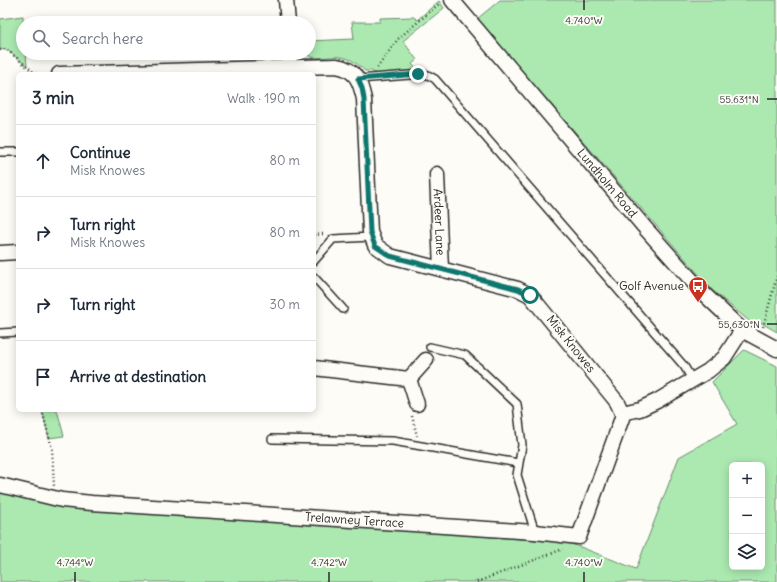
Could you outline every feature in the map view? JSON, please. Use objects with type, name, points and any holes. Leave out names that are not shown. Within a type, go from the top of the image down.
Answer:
[{"type":"street","points":[[286,0],[287,16]]},
{"type":"street","name":"Lundholm Road","points":[[452,0],[646,229],[704,294],[742,330],[777,349]]},
{"type":"street","points":[[289,60],[290,68]]},
{"type":"street","points":[[136,72],[336,66],[344,67],[364,78],[362,88],[364,99],[371,237]]},
{"type":"street","name":"Ardeer Lane","points":[[437,174],[441,269]]},
{"type":"street","name":"Misk Knowes","points":[[371,237],[375,246],[390,256],[518,289],[530,295],[618,402],[622,413]]},
{"type":"street","points":[[0,253],[16,252]]},
{"type":"street","points":[[579,537],[621,423],[622,413],[640,409],[693,381],[708,371],[724,358],[742,330]]},
{"type":"street","points":[[409,379],[428,354]]},
{"type":"street","points":[[316,368],[409,379]]},
{"type":"street","points":[[409,379],[417,404]]},
{"type":"street","name":"Trelawney Terrace","points":[[0,485],[54,498],[92,503],[535,532],[579,537]]},
{"type":"lane","points":[[364,78],[423,74],[435,79],[684,366],[693,381]]},
{"type":"lane","points":[[0,152],[16,152]]},
{"type":"lane","points":[[316,259],[334,239],[371,237]]},
{"type":"lane","points":[[316,279],[342,309]]},
{"type":"lane","points":[[0,333],[16,332]]},
{"type":"lane","points":[[428,354],[465,355],[517,404],[522,445],[517,475],[535,532]]},
{"type":"lane","points":[[272,439],[393,441],[418,444],[518,463]]},
{"type":"path","points":[[364,78],[398,39],[443,0]]},
{"type":"path","points":[[0,50],[6,49],[16,57]]},
{"type":"path","points":[[19,60],[34,72]]},
{"type":"path","points":[[759,339],[777,276]]},
{"type":"path","points":[[417,404],[410,406],[418,444]]},
{"type":"path","points":[[43,412],[52,449],[54,498]]},
{"type":"path","points":[[477,582],[560,550],[572,548],[579,537]]},
{"type":"green space","points":[[500,0],[777,0],[777,332],[758,321],[755,326],[713,291],[477,19]]},
{"type":"green space","points":[[439,1],[444,8],[403,41],[417,60],[412,64],[417,70],[377,74],[371,71],[365,71],[354,62],[345,58],[316,58],[316,41],[354,39],[352,22],[380,22],[380,18],[414,17],[417,20]]},
{"type":"green space","points":[[16,17],[16,57],[6,49],[0,50],[0,19]]},
{"type":"green space","points":[[20,60],[27,60],[27,66]]},
{"type":"green space","points":[[744,350],[777,366],[777,582],[0,582],[0,492],[61,507],[565,542],[636,569],[679,457],[737,424],[712,382]]},
{"type":"green space","points":[[42,412],[58,412],[64,436],[49,438]]},
{"type":"place","name":"Golf Avenue","points":[[698,303]]},
{"type":"route","points":[[418,74],[358,79],[362,88],[364,99],[370,232],[375,246],[390,256],[518,289],[530,295]]}]
